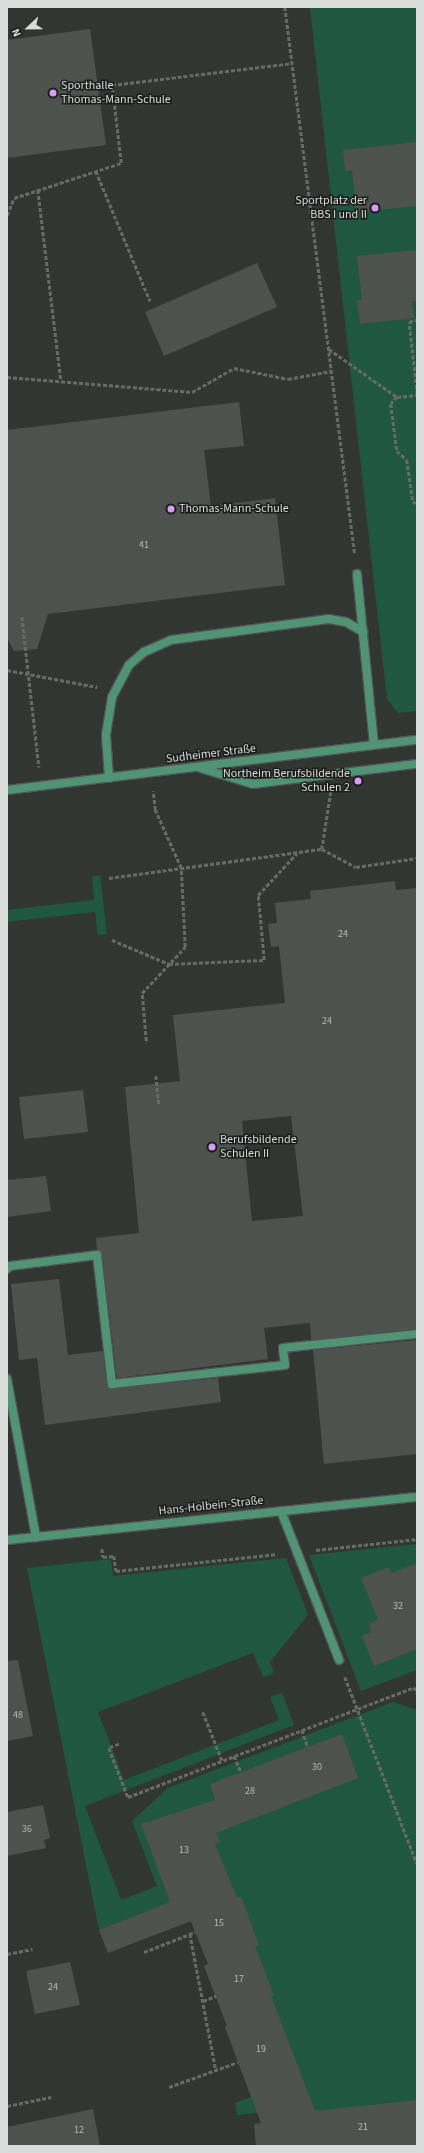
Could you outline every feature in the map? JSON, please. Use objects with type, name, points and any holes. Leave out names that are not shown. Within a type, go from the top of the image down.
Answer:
[{"type":"street","points":[[357,574],[374,744]]},
{"type":"street","points":[[109,778],[106,735],[115,690],[129,665],[144,652],[171,640],[329,619],[346,622],[363,632]]},
{"type":"street","name":"Sudheimer Straße","points":[[7,790],[151,774],[374,744],[417,740]]},
{"type":"street","points":[[200,768],[253,784],[417,764]]},
{"type":"street","points":[[7,1269],[10,1266],[97,1255],[112,1384],[285,1365],[283,1348],[417,1334]]},
{"type":"street","points":[[7,1379],[36,1537]]},
{"type":"street","name":"Hans-Holbein-Straße","points":[[7,1540],[417,1497]]},
{"type":"street","points":[[281,1511],[339,1660]]},
{"type":"path","points":[[285,7],[357,574]]},
{"type":"path","points":[[7,215],[14,198],[120,163],[112,85],[293,63]]},
{"type":"path","points":[[96,171],[150,301]]},
{"type":"path","points":[[38,190],[61,381]]},
{"type":"path","points":[[329,349],[397,397],[417,395],[409,322],[417,320]]},
{"type":"path","points":[[7,377],[192,392],[234,368],[288,379],[332,371]]},
{"type":"path","points":[[397,397],[391,404],[397,451],[407,460],[412,501],[417,505]]},
{"type":"path","points":[[22,617],[41,786]]},
{"type":"path","points":[[7,670],[115,690]]},
{"type":"path","points":[[146,1040],[142,993],[184,947],[181,868],[155,810],[151,774]]},
{"type":"path","points":[[322,850],[334,774]]},
{"type":"path","points":[[109,878],[322,850],[356,867],[417,858]]},
{"type":"path","points":[[112,940],[169,964],[264,960],[258,895],[297,853]]},
{"type":"path","points":[[156,1076],[159,1104]]},
{"type":"path","points":[[100,1530],[103,1557],[114,1556],[116,1571],[417,1539]]},
{"type":"path","points":[[339,1660],[417,1864]]},
{"type":"path","points":[[119,1744],[109,1748],[128,1797],[414,1687],[417,1693]]},
{"type":"path","points":[[204,1712],[222,1760]]},
{"type":"path","points":[[302,1730],[308,1747]]},
{"type":"path","points":[[234,1756],[241,1772]]},
{"type":"path","points":[[144,1952],[195,1932]]},
{"type":"path","points":[[190,1934],[216,2070]]},
{"type":"path","points":[[7,1954],[33,1949]]},
{"type":"path","points":[[203,2000],[216,1996]]},
{"type":"path","points":[[169,2087],[238,2062]]},
{"type":"path","points":[[7,2106],[51,2097]]},
{"type":"green space","name":"Sportplatz der BBS I und II","points":[[310,7],[417,7],[417,711],[398,713],[387,699]]},
{"type":"green space","points":[[100,875],[107,934],[98,935],[95,912],[7,922],[7,910],[94,900],[92,876]]},
{"type":"green space","points":[[417,1544],[417,1670],[361,1691],[309,1555]]},
{"type":"green space","points":[[286,1558],[308,1615],[270,1662],[274,1673],[263,1677],[253,1653],[98,1712],[124,1780],[279,1720],[270,1697],[282,1693],[294,1725],[85,1806],[121,1900],[157,1886],[132,1821],[168,1788],[393,1702],[417,1710],[417,2146],[305,2108],[237,2115],[235,2103],[251,2097],[225,2027],[227,2025],[204,1966],[208,1964],[191,1921],[167,1930],[158,1907],[99,1930],[27,1568],[111,1559],[113,1576]]},
{"type":"building","name":"Sporthalle Thomas-Mann-Schule","points":[[90,29],[106,145],[7,158],[7,40]]},
{"type":"building","points":[[417,142],[417,206],[356,212],[352,170],[345,171],[343,150]]},
{"type":"building","points":[[417,250],[417,301],[412,301],[414,318],[360,324],[357,300],[362,300],[357,256]]},
{"type":"building","points":[[257,263],[277,307],[164,356],[145,312]]},
{"type":"building","name":"Thomas-Mann-Schule","points":[[239,402],[244,446],[204,450],[211,506],[275,498],[285,585],[48,614],[37,649],[14,651],[7,638],[7,430]]},
{"type":"building","points":[[395,881],[396,890],[417,888],[417,1329],[311,1340],[310,1323],[264,1328],[268,1359],[117,1378],[102,1254],[97,1250],[96,1238],[139,1233],[125,1087],[180,1081],[173,1015],[285,1003],[279,946],[271,947],[268,924],[277,923],[275,903],[311,899],[310,891]],"holes":[[[291,1116],[303,1216],[252,1221],[242,1121]]]},
{"type":"building","points":[[83,1090],[88,1132],[24,1139],[19,1097]]},
{"type":"building","points":[[46,1176],[51,1211],[7,1217],[7,1180]]},
{"type":"building","points":[[59,1279],[68,1355],[103,1351],[109,1389],[218,1378],[221,1402],[45,1425],[37,1358],[19,1360],[11,1284]]},
{"type":"building","points":[[417,1340],[417,1454],[324,1464],[313,1350]]},
{"type":"building","points":[[417,1563],[417,1649],[374,1666],[362,1636],[371,1632],[369,1624],[378,1620],[361,1578],[389,1567],[392,1573]]},
{"type":"building","points":[[18,1660],[33,1736],[7,1741],[7,1661]]},
{"type":"building","points":[[342,1734],[358,1778],[216,1833],[220,1842],[215,1844],[237,1898],[241,1897],[259,1945],[255,1946],[274,1995],[271,1996],[315,2111],[417,2100],[417,2146],[256,2146],[254,2124],[261,2123],[225,2027],[227,2026],[204,1966],[208,1964],[191,1921],[108,1953],[99,1930],[170,1902],[141,1824],[215,1800],[210,1784]]},
{"type":"building","points":[[43,1805],[50,1838],[44,1840],[46,1848],[7,1856],[7,1812]]},
{"type":"building","points":[[70,1962],[80,2005],[35,2014],[26,1971]]},
{"type":"building","points":[[93,2109],[100,2146],[7,2146],[7,2127]]},
{"type":"place","name":"Sporthalle Thomas-Mann-Schule","points":[[53,93]]},
{"type":"place","name":"Sportplatz der BBS I und II","points":[[375,208]]},
{"type":"place","name":"Thomas-Mann-Schule","points":[[171,509]]},
{"type":"place","name":"Northeim Berufsbildende Schulen 2","points":[[358,781]]},
{"type":"place","name":"Berufsbildende Schulen II","points":[[212,1147]]}]
